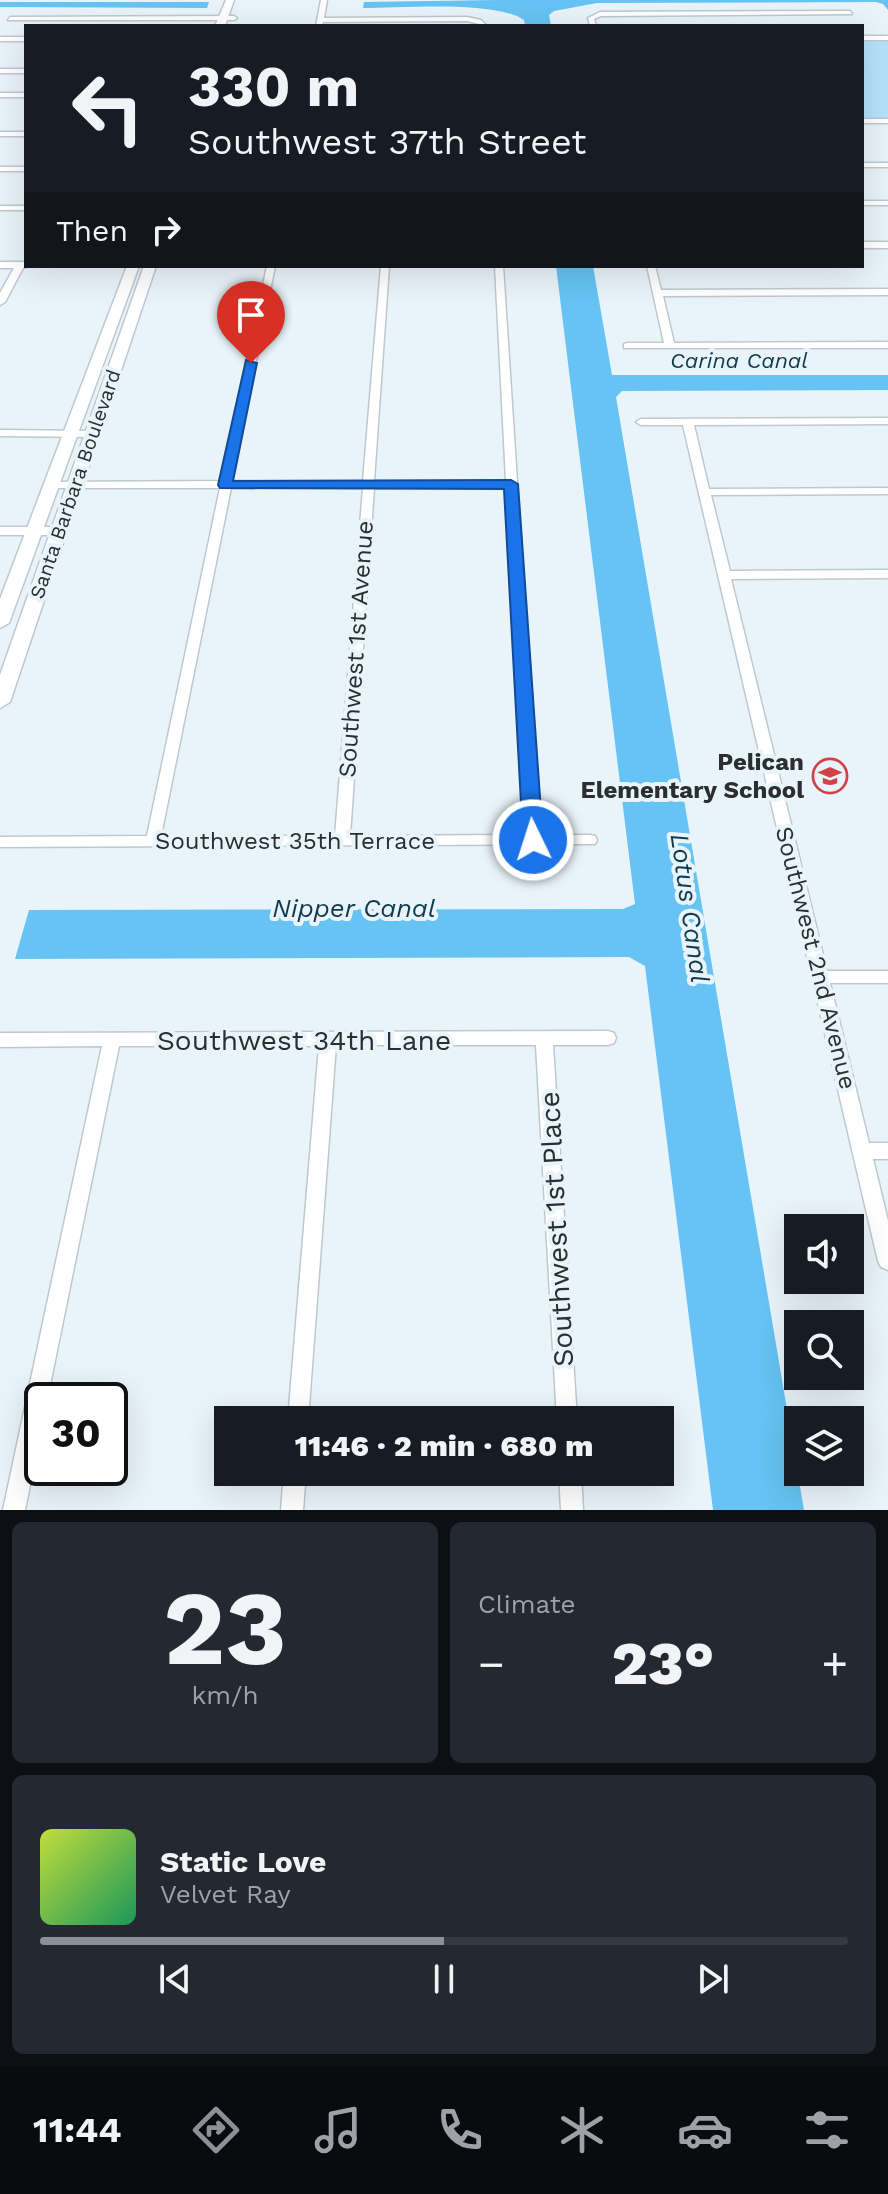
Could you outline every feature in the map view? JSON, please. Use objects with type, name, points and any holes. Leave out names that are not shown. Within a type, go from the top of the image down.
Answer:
[{"type":"main road","points":[[222,22],[230,0]]},
{"type":"main road","points":[[233,22],[240,0]]},
{"type":"main road","name":"Santa Barbara Boulevard","points":[[0,623],[132,268]]},
{"type":"main road","name":"Santa Barbara Boulevard","points":[[0,702],[6,669],[59,531],[149,268]]},
{"type":"main road","points":[[102,347],[123,347]]},
{"type":"street","points":[[324,0],[320,23],[482,24]]},
{"type":"street","points":[[845,6],[857,24]]},
{"type":"street","points":[[592,24],[591,18],[594,15],[850,13]]},
{"type":"street","points":[[10,19],[233,22]]},
{"type":"street","points":[[864,33],[888,38]]},
{"type":"street","points":[[0,39],[24,39]]},
{"type":"street","points":[[0,71],[24,71]]},
{"type":"street","points":[[0,95],[24,95]]},
{"type":"street","points":[[864,121],[888,121]]},
{"type":"street","points":[[0,134],[24,134]]},
{"type":"street","points":[[864,165],[888,165]]},
{"type":"street","points":[[0,169],[24,169]]},
{"type":"street","points":[[864,203],[888,203]]},
{"type":"street","points":[[0,208],[24,208]]},
{"type":"street","points":[[864,245],[888,245]]},
{"type":"street","points":[[0,265],[22,266],[0,302]]},
{"type":"street","points":[[153,841],[271,268]]},
{"type":"street","name":"Southwest 1st Avenue","points":[[342,840],[385,268]]},
{"type":"street","points":[[499,268],[533,840]]},
{"type":"street","points":[[652,268],[670,346]]},
{"type":"street","points":[[658,293],[888,292]]},
{"type":"street","points":[[627,346],[888,345]]},
{"type":"street","points":[[641,422],[888,421]]},
{"type":"street","name":"Southwest 2nd Avenue","points":[[688,422],[888,1261]]},
{"type":"street","points":[[0,433],[93,434]]},
{"type":"street","points":[[51,485],[511,484]]},
{"type":"street","points":[[705,492],[888,491]]},
{"type":"street","points":[[0,531],[59,531]]},
{"type":"street","points":[[724,575],[888,574]]},
{"type":"street","name":"Southwest 35th Terrace","points":[[0,842],[590,840]]},
{"type":"street","points":[[820,977],[888,977]]},
{"type":"street","name":"Southwest 34th Lane","points":[[0,1040],[608,1038]]},
{"type":"street","name":"Southwest 1st Place","points":[[544,1039],[566,1406]]},
{"type":"street","points":[[14,1510],[112,1040]]},
{"type":"street","points":[[299,1406],[328,1040]]},
{"type":"street","points":[[862,1151],[888,1151]]},
{"type":"street","points":[[292,1510],[294,1486]]},
{"type":"street","points":[[571,1486],[572,1510]]},
{"type":"shaded area","points":[[864,38],[888,38],[888,121],[864,121]]},
{"type":"water","points":[[888,0],[888,10],[876,2],[597,3],[554,11],[549,15],[551,24],[525,24],[524,20],[492,10],[447,6],[363,8],[364,2]]},
{"type":"water","points":[[0,2],[209,2],[207,8],[0,7]]},
{"type":"water","name":"Lotus Canal","points":[[556,268],[593,268],[612,375],[888,375],[888,390],[622,391],[616,397],[786,1406],[784,1406],[784,1486],[800,1486],[804,1510],[713,1510],[645,966],[629,957],[15,959],[29,910],[623,909],[635,904]]},
{"type":"place","name":"Pelican Elementary School","points":[[830,776]]},
{"type":"route","points":[[251,363],[225,485],[511,484],[533,840]]},
{"type":"water label","name":"Carina Canal","points":[[739,360]]},
{"type":"water label","name":"Nipper Canal","points":[[354,908]]}]
